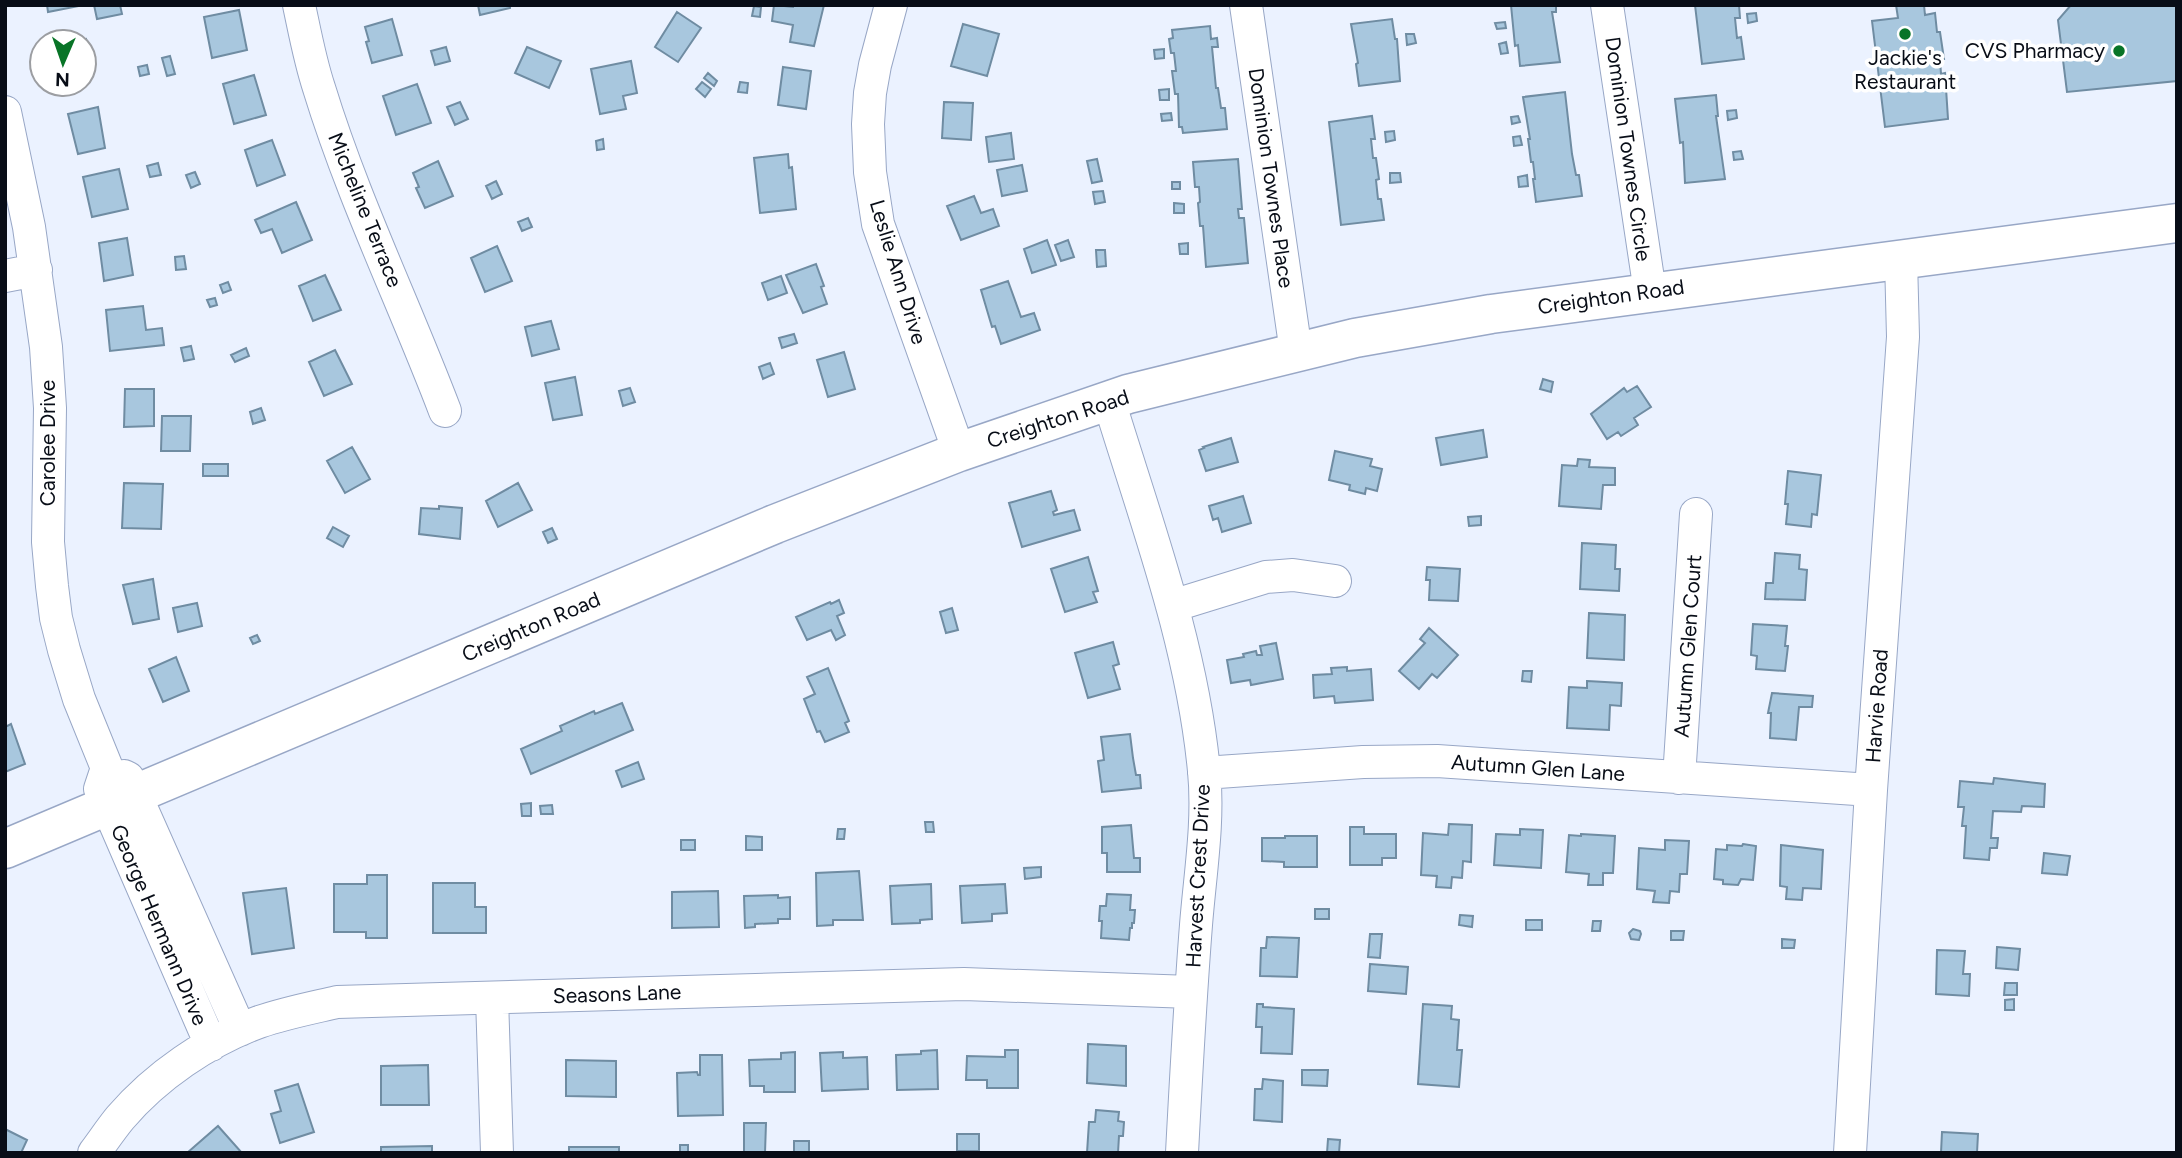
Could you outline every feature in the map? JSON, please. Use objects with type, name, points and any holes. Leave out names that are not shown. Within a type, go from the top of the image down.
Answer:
[{"type":"main road","name":"Creighton Road","points":[[5,849],[116,789],[958,452],[1109,401],[1354,338],[1471,317],[2177,223]]},
{"type":"street","name":"Micheline Terrace","points":[[299,5],[318,86],[340,152],[445,411]]},
{"type":"street","name":"Leslie Ann Drive","points":[[891,5],[870,93],[870,172],[878,224],[958,452]]},
{"type":"street","name":"Dominion Townes Place","points":[[1246,5],[1296,352]]},
{"type":"street","name":"Dominion Townes Circle","points":[[1607,5],[1650,292]]},
{"type":"street","name":"Carolee Drive","points":[[5,112],[29,228],[20,273],[46,346],[50,408],[48,542],[56,618],[79,699],[116,789]]},
{"type":"street","name":"Harvie Road","points":[[1850,1153],[1871,790],[1903,337],[1901,259]]},
{"type":"street","name":"Harvest Crest Drive","points":[[1109,401],[1172,606],[1195,708],[1204,773],[1204,839],[1191,992],[1182,1153]]},
{"type":"street","name":"Autumn Glen Court","points":[[1679,778],[1696,514]]},
{"type":"street","points":[[1172,606],[1266,577],[1293,575],[1335,580]]},
{"type":"street","name":"Autumn Glen Lane","points":[[1204,773],[1363,762],[1437,761],[1871,790]]},
{"type":"street","name":"George Hermann Drive","points":[[116,789],[240,1030]]},
{"type":"street","name":"George Hermann Drive","points":[[116,789],[211,1045]]},
{"type":"street","name":"Seasons Lane","points":[[94,1153],[121,1118],[154,1085],[191,1056],[260,1022],[337,1003],[964,984],[1191,992]]},
{"type":"street","points":[[492,998],[497,1153]]},
{"type":"building","points":[[47,5],[79,5],[79,6],[48,12]]},
{"type":"building","points":[[94,5],[120,5],[122,14],[97,19]]},
{"type":"building","points":[[478,5],[510,5],[510,8],[480,15]]},
{"type":"building","points":[[774,5],[824,5],[814,46],[790,42],[793,25],[772,21]]},
{"type":"building","points":[[1511,5],[1556,5],[1556,12],[1552,12],[1560,62],[1520,66]]},
{"type":"building","points":[[1695,5],[1739,5],[1740,18],[1735,18],[1737,38],[1741,37],[1744,59],[1702,64]]},
{"type":"building","points":[[1896,5],[1924,5],[1925,15],[1935,13],[1944,59],[1940,59],[1941,74],[1945,73],[1948,119],[1885,127],[1872,21],[1898,18]]},
{"type":"building","name":"CVS Pharmacy","points":[[2071,5],[2177,5],[2177,81],[2067,92],[2058,20]]},
{"type":"building","points":[[754,6],[761,7],[760,17],[752,16]]},
{"type":"building","points":[[239,10],[247,50],[212,58],[204,17]]},
{"type":"building","points":[[677,12],[701,28],[678,62],[655,47]]},
{"type":"building","points":[[1756,13],[1757,21],[1748,23],[1747,14]]},
{"type":"building","points":[[392,19],[402,55],[372,63],[365,27]]},
{"type":"building","points":[[1392,19],[1397,39],[1400,81],[1359,86],[1351,24]]},
{"type":"building","points":[[1505,22],[1506,28],[1497,29],[1495,23]]},
{"type":"building","points":[[963,24],[999,34],[987,76],[951,66]]},
{"type":"building","points":[[1210,26],[1211,39],[1217,38],[1218,47],[1212,47],[1216,88],[1221,108],[1225,108],[1227,129],[1183,133],[1182,127],[1179,127],[1178,94],[1175,94],[1172,71],[1176,71],[1174,53],[1171,53],[1169,39],[1173,38],[1172,30]]},
{"type":"building","points":[[1406,34],[1414,34],[1416,43],[1407,45]]},
{"type":"building","points":[[1506,42],[1508,53],[1501,54],[1499,44]]},
{"type":"building","points":[[446,47],[450,61],[435,65],[431,51]]},
{"type":"building","points":[[527,47],[561,61],[549,88],[515,73]]},
{"type":"building","points":[[1164,49],[1164,58],[1155,59],[1154,50]]},
{"type":"building","points":[[170,56],[175,74],[167,76],[162,58]]},
{"type":"building","points":[[631,61],[637,93],[623,96],[626,109],[600,114],[591,69]]},
{"type":"building","points":[[147,65],[149,74],[140,76],[138,67]]},
{"type":"building","points":[[783,67],[811,71],[806,109],[778,105]]},
{"type":"building","points":[[708,73],[717,81],[714,86],[704,78]]},
{"type":"building","points":[[254,75],[266,115],[234,124],[223,84]]},
{"type":"building","points":[[702,82],[711,89],[705,97],[696,89]]},
{"type":"building","points":[[740,82],[748,83],[747,93],[738,92]]},
{"type":"building","points":[[417,84],[431,123],[396,135],[383,96]]},
{"type":"building","points":[[1169,89],[1169,100],[1160,100],[1159,90]]},
{"type":"building","points":[[1565,92],[1572,154],[1582,196],[1536,202],[1523,97]]},
{"type":"building","points":[[1716,95],[1716,116],[1725,179],[1685,183],[1683,142],[1680,143],[1675,99]]},
{"type":"building","points":[[460,102],[468,119],[455,125],[447,107]]},
{"type":"building","points":[[944,102],[973,103],[971,140],[942,138]]},
{"type":"building","points":[[98,107],[105,148],[78,154],[68,114]]},
{"type":"building","points":[[1736,110],[1737,118],[1728,120],[1727,111]]},
{"type":"building","points":[[1171,113],[1172,120],[1162,121],[1161,114]]},
{"type":"building","points":[[1372,116],[1375,139],[1371,139],[1373,158],[1376,158],[1378,199],[1381,199],[1384,220],[1341,225],[1329,122]]},
{"type":"building","points":[[1518,116],[1520,122],[1512,124],[1511,117]]},
{"type":"building","points":[[1394,131],[1395,140],[1386,142],[1385,132]]},
{"type":"building","points":[[1011,133],[1014,159],[989,162],[986,137]]},
{"type":"building","points":[[1520,136],[1522,145],[1514,146],[1513,137]]},
{"type":"building","points":[[603,139],[604,149],[597,150],[596,141]]},
{"type":"building","points":[[272,140],[285,175],[257,186],[245,150]]},
{"type":"building","points":[[1741,151],[1743,159],[1734,160],[1733,152]]},
{"type":"building","points":[[788,154],[796,209],[760,213],[754,158]]},
{"type":"building","points":[[1097,159],[1102,181],[1092,183],[1087,161]]},
{"type":"building","points":[[1238,159],[1242,209],[1238,209],[1239,218],[1244,218],[1248,263],[1206,267],[1203,226],[1200,226],[1199,187],[1195,187],[1193,162]]},
{"type":"building","points":[[438,161],[453,196],[425,208],[413,173]]},
{"type":"building","points":[[158,163],[161,175],[150,177],[147,166]]},
{"type":"building","points":[[1022,165],[1027,191],[1002,196],[997,170]]},
{"type":"building","points":[[119,169],[128,209],[92,217],[83,177]]},
{"type":"building","points":[[195,172],[200,184],[191,188],[186,175]]},
{"type":"building","points":[[1390,173],[1400,173],[1401,182],[1390,183]]},
{"type":"building","points":[[1527,175],[1528,186],[1519,187],[1518,177]]},
{"type":"building","points":[[496,181],[502,194],[492,199],[486,186]]},
{"type":"building","points":[[1172,182],[1180,182],[1180,189],[1172,189]]},
{"type":"building","points":[[1103,191],[1105,202],[1095,204],[1093,192]]},
{"type":"building","points":[[974,196],[981,213],[993,209],[999,226],[961,240],[947,206]]},
{"type":"building","points":[[296,202],[312,240],[282,253],[272,229],[261,233],[255,220]]},
{"type":"building","points":[[1174,203],[1184,204],[1184,213],[1174,213]]},
{"type":"building","points":[[528,218],[532,227],[522,231],[518,222]]},
{"type":"building","points":[[127,238],[133,275],[104,281],[99,243]]},
{"type":"building","points":[[1047,240],[1056,265],[1032,273],[1024,249]]},
{"type":"building","points":[[1068,240],[1074,257],[1061,261],[1055,245]]},
{"type":"building","points":[[1188,243],[1188,254],[1180,254],[1179,244]]},
{"type":"building","points":[[497,246],[512,281],[485,292],[471,258]]},
{"type":"building","points":[[1096,250],[1105,250],[1106,266],[1097,267]]},
{"type":"building","points":[[184,256],[186,269],[176,270],[175,257]]},
{"type":"building","points":[[816,264],[827,304],[803,313],[786,275]]},
{"type":"building","points":[[325,275],[341,310],[313,321],[299,286]]},
{"type":"building","points":[[781,276],[787,293],[768,300],[762,283]]},
{"type":"building","points":[[1008,281],[1021,317],[1034,313],[1040,330],[1001,344],[995,326],[992,327],[981,290]]},
{"type":"building","points":[[228,282],[231,290],[223,293],[220,285]]},
{"type":"building","points":[[215,298],[217,305],[210,307],[207,300]]},
{"type":"building","points":[[143,306],[146,330],[162,328],[164,345],[110,351],[106,310]]},
{"type":"building","points":[[551,321],[559,349],[532,356],[525,327]]},
{"type":"building","points":[[794,334],[797,343],[782,348],[779,338]]},
{"type":"building","points":[[191,346],[194,359],[184,361],[181,348]]},
{"type":"building","points":[[246,348],[249,356],[235,362],[231,355]]},
{"type":"building","points":[[335,350],[352,384],[324,396],[309,362]]},
{"type":"building","points":[[844,352],[855,389],[828,397],[817,360]]},
{"type":"building","points":[[770,363],[774,374],[763,379],[759,367]]},
{"type":"building","points":[[575,377],[582,415],[553,420],[545,383]]},
{"type":"building","points":[[1543,379],[1553,382],[1551,392],[1540,389]]},
{"type":"building","points":[[1637,386],[1651,407],[1634,418],[1638,425],[1621,436],[1618,432],[1607,439],[1591,414],[1624,388],[1627,392]]},
{"type":"building","points":[[630,388],[635,402],[623,406],[619,391]]},
{"type":"building","points":[[125,389],[154,389],[154,426],[124,427]]},
{"type":"building","points":[[261,408],[265,420],[253,424],[250,412]]},
{"type":"building","points":[[162,416],[191,416],[190,451],[161,451]]},
{"type":"building","points":[[1483,430],[1487,457],[1441,465],[1436,438]]},
{"type":"building","points":[[1231,438],[1238,462],[1206,471],[1199,450]]},
{"type":"building","points":[[352,447],[370,479],[345,493],[327,461]]},
{"type":"building","points":[[1335,451],[1372,459],[1370,466],[1382,469],[1377,491],[1366,488],[1365,494],[1349,490],[1350,485],[1329,480]]},
{"type":"building","points":[[1578,459],[1590,460],[1589,467],[1615,468],[1615,485],[1603,485],[1601,509],[1559,506],[1562,465],[1577,466]]},
{"type":"building","points":[[203,464],[228,464],[228,476],[203,476]]},
{"type":"building","points":[[1788,471],[1821,475],[1817,515],[1812,514],[1811,527],[1786,524]]},
{"type":"building","points":[[124,483],[163,484],[161,529],[122,528]]},
{"type":"building","points":[[518,483],[532,510],[498,527],[486,501]]},
{"type":"building","points":[[1051,491],[1057,510],[1053,512],[1054,515],[1074,510],[1080,530],[1022,547],[1009,503]]},
{"type":"building","points":[[1243,496],[1251,523],[1222,532],[1218,518],[1213,520],[1209,506]]},
{"type":"building","points":[[439,506],[462,508],[460,539],[419,534],[421,508],[439,509]]},
{"type":"building","points":[[1481,516],[1481,525],[1469,526],[1468,517]]},
{"type":"building","points":[[333,527],[349,536],[343,547],[327,538]]},
{"type":"building","points":[[552,528],[557,539],[548,543],[543,532]]},
{"type":"building","points":[[1582,543],[1616,545],[1615,569],[1620,569],[1619,591],[1580,589]]},
{"type":"building","points":[[1775,553],[1800,555],[1799,569],[1807,570],[1805,600],[1765,599],[1766,583],[1773,583]]},
{"type":"building","points":[[1088,557],[1098,591],[1093,592],[1097,602],[1065,612],[1051,569]]},
{"type":"building","points":[[1427,567],[1460,569],[1458,601],[1429,600],[1430,580],[1426,580]]},
{"type":"building","points":[[153,579],[159,619],[133,624],[123,585]]},
{"type":"building","points":[[839,600],[844,613],[837,616],[845,635],[836,640],[831,630],[807,640],[796,617]]},
{"type":"building","points":[[197,603],[202,626],[178,632],[173,608]]},
{"type":"building","points":[[952,608],[958,630],[946,633],[940,612]]},
{"type":"building","points":[[1589,613],[1625,615],[1624,660],[1587,658]]},
{"type":"building","points":[[1753,624],[1787,626],[1785,671],[1756,669],[1757,656],[1751,655]]},
{"type":"building","points":[[1429,628],[1458,655],[1437,678],[1432,674],[1419,689],[1399,671],[1425,643],[1420,639]]},
{"type":"building","points":[[257,635],[260,641],[253,644],[250,638]]},
{"type":"building","points":[[1113,642],[1119,664],[1113,666],[1120,689],[1088,698],[1075,653]]},
{"type":"building","points":[[1276,643],[1283,679],[1251,685],[1250,680],[1231,683],[1227,660],[1244,657],[1243,654],[1256,651],[1257,655],[1262,655],[1260,646]]},
{"type":"building","points":[[176,657],[189,691],[163,702],[149,669]]},
{"type":"building","points":[[1347,667],[1347,671],[1371,669],[1373,700],[1335,703],[1334,696],[1314,698],[1313,675],[1332,674],[1331,668]]},
{"type":"building","points":[[828,668],[849,721],[845,723],[849,732],[825,742],[820,731],[817,732],[804,699],[815,694],[807,677]]},
{"type":"building","points":[[1523,671],[1532,671],[1531,682],[1522,681]]},
{"type":"building","points":[[1587,681],[1622,683],[1621,706],[1610,705],[1609,730],[1567,728],[1569,687],[1587,688]]},
{"type":"building","points":[[1772,693],[1813,696],[1812,707],[1799,707],[1796,740],[1770,738],[1771,713],[1768,713]]},
{"type":"building","points":[[622,703],[633,730],[531,774],[521,749],[562,731],[560,726],[594,711],[595,714]]},
{"type":"building","points":[[11,724],[25,764],[5,772],[5,727]]},
{"type":"building","points":[[1130,734],[1136,775],[1140,775],[1141,788],[1102,792],[1098,761],[1104,760],[1101,737]]},
{"type":"building","points":[[638,762],[644,779],[622,787],[616,771]]},
{"type":"building","points":[[1994,778],[2045,784],[2044,807],[2022,806],[2021,812],[1993,811],[1991,838],[1998,838],[1997,848],[1990,848],[1989,860],[1964,858],[1966,826],[1962,826],[1964,807],[1958,807],[1960,781],[1993,784]]},
{"type":"building","points":[[531,803],[531,816],[522,816],[521,804]]},
{"type":"building","points":[[552,805],[553,814],[541,814],[540,806]]},
{"type":"building","points":[[925,822],[933,822],[934,832],[926,832]]},
{"type":"building","points":[[1449,824],[1472,825],[1471,862],[1463,861],[1462,878],[1452,877],[1451,888],[1436,887],[1437,876],[1421,875],[1423,833],[1448,835]]},
{"type":"building","points":[[1131,825],[1134,858],[1140,858],[1140,872],[1107,872],[1107,853],[1102,853],[1102,827]]},
{"type":"building","points":[[1350,827],[1364,827],[1364,834],[1396,834],[1396,858],[1382,858],[1382,865],[1350,865]]},
{"type":"building","points":[[838,829],[845,829],[844,839],[837,839]]},
{"type":"building","points":[[1520,829],[1543,830],[1541,868],[1494,865],[1496,834],[1520,835]]},
{"type":"building","points":[[1569,835],[1615,836],[1613,873],[1603,873],[1603,885],[1588,885],[1589,874],[1566,872]]},
{"type":"building","points":[[746,836],[762,837],[762,850],[746,850]]},
{"type":"building","points":[[1317,836],[1317,867],[1284,867],[1284,862],[1262,861],[1262,838]]},
{"type":"building","points":[[681,840],[695,840],[695,850],[681,850]]},
{"type":"building","points":[[1665,840],[1689,841],[1687,874],[1680,874],[1679,892],[1670,891],[1669,903],[1653,902],[1655,891],[1637,889],[1639,848],[1665,850]]},
{"type":"building","points":[[1727,845],[1756,846],[1753,880],[1741,879],[1738,885],[1723,884],[1723,880],[1714,879],[1716,849],[1727,850]]},
{"type":"building","points":[[1781,845],[1823,850],[1821,889],[1803,888],[1802,900],[1786,899],[1787,887],[1780,886]]},
{"type":"building","points":[[2044,853],[2070,856],[2067,875],[2042,873]]},
{"type":"building","points":[[1041,867],[1041,877],[1025,879],[1024,868]]},
{"type":"building","points":[[859,871],[863,920],[833,920],[833,925],[817,926],[816,873]]},
{"type":"building","points":[[367,875],[387,875],[387,938],[366,938],[366,932],[334,932],[334,884],[367,884]]},
{"type":"building","points":[[433,883],[475,883],[475,907],[486,907],[486,933],[433,933]]},
{"type":"building","points":[[931,884],[932,919],[920,920],[920,923],[892,924],[890,886]]},
{"type":"building","points":[[1005,884],[1007,913],[992,914],[992,921],[962,923],[960,886]]},
{"type":"building","points":[[286,888],[294,948],[252,954],[243,893]]},
{"type":"building","points":[[718,891],[719,927],[672,928],[672,892]]},
{"type":"building","points":[[1107,894],[1131,895],[1130,910],[1135,910],[1129,940],[1101,938],[1100,906],[1106,906]]},
{"type":"building","points":[[778,895],[778,898],[790,897],[790,919],[778,919],[778,923],[755,924],[755,927],[745,928],[744,896]]},
{"type":"building","points":[[1315,909],[1329,909],[1329,919],[1315,919]]},
{"type":"building","points":[[1460,915],[1473,916],[1472,927],[1459,925]]},
{"type":"building","points":[[1526,920],[1542,920],[1542,930],[1526,930]]},
{"type":"building","points":[[1593,921],[1601,921],[1600,931],[1592,931]]},
{"type":"building","points":[[1633,929],[1640,931],[1639,940],[1631,939],[1629,933]]},
{"type":"building","points":[[1671,931],[1684,931],[1683,940],[1671,940]]},
{"type":"building","points":[[1370,934],[1382,934],[1380,958],[1368,957]]},
{"type":"building","points":[[1267,937],[1299,938],[1297,977],[1260,976],[1261,948],[1266,948]]},
{"type":"building","points":[[1782,939],[1795,940],[1794,948],[1782,948]]},
{"type":"building","points":[[1997,947],[2020,949],[2018,970],[1996,968]]},
{"type":"building","points":[[1937,950],[1965,951],[1963,974],[1970,974],[1969,996],[1936,994]]},
{"type":"building","points":[[1370,964],[1408,967],[1406,994],[1368,991]]},
{"type":"building","points":[[2005,983],[2017,983],[2017,995],[2004,995]]},
{"type":"building","points":[[2014,999],[2014,1010],[2005,1010],[2005,1000]]},
{"type":"building","points":[[1257,1004],[1263,1004],[1263,1007],[1294,1009],[1292,1054],[1261,1053],[1262,1027],[1256,1027]]},
{"type":"building","points":[[1423,1004],[1452,1006],[1451,1019],[1459,1020],[1457,1050],[1462,1050],[1459,1087],[1418,1084]]},
{"type":"building","points":[[1088,1044],[1126,1046],[1126,1086],[1087,1083]]},
{"type":"building","points":[[937,1050],[938,1089],[897,1090],[896,1055]]},
{"type":"building","points":[[1005,1050],[1018,1050],[1018,1088],[987,1088],[987,1080],[966,1080],[967,1056],[1005,1057]]},
{"type":"building","points":[[795,1052],[795,1092],[764,1092],[764,1086],[750,1086],[749,1060],[781,1059],[781,1053]]},
{"type":"building","points":[[843,1052],[843,1058],[867,1057],[868,1089],[822,1091],[820,1053]]},
{"type":"building","points":[[700,1055],[722,1055],[723,1115],[678,1116],[677,1073],[697,1072],[700,1075]]},
{"type":"building","points":[[566,1060],[616,1061],[616,1097],[566,1096]]},
{"type":"building","points":[[428,1065],[429,1105],[381,1105],[381,1066]]},
{"type":"building","points":[[1302,1070],[1328,1070],[1327,1086],[1302,1085]]},
{"type":"building","points":[[1263,1079],[1283,1081],[1282,1122],[1254,1120],[1255,1089],[1262,1089]]},
{"type":"building","points":[[298,1084],[314,1132],[280,1143],[271,1114],[281,1111],[275,1091]]},
{"type":"building","points":[[1096,1110],[1119,1112],[1118,1121],[1124,1122],[1123,1136],[1119,1136],[1118,1153],[1087,1153],[1089,1122],[1095,1122]]},
{"type":"building","points":[[744,1123],[766,1123],[765,1153],[744,1153]]},
{"type":"building","points":[[218,1126],[242,1153],[187,1153]]},
{"type":"building","points":[[5,1129],[27,1140],[21,1153],[5,1153]]},
{"type":"building","points":[[1942,1132],[1978,1134],[1977,1153],[1941,1153]]},
{"type":"building","points":[[957,1134],[979,1134],[979,1151],[957,1151]]},
{"type":"building","points":[[1328,1139],[1340,1140],[1339,1153],[1327,1153]]},
{"type":"building","points":[[794,1141],[809,1141],[809,1152],[794,1152]]},
{"type":"building","points":[[680,1145],[688,1145],[688,1153],[680,1153]]},
{"type":"building","points":[[432,1146],[432,1153],[381,1153],[381,1147]]},
{"type":"building","points":[[569,1147],[619,1147],[619,1153],[569,1153]]},
{"type":"place","name":"Jackie's Restaurant","points":[[1905,34]]},
{"type":"place","name":"CVS Pharmacy","points":[[2119,51]]}]
